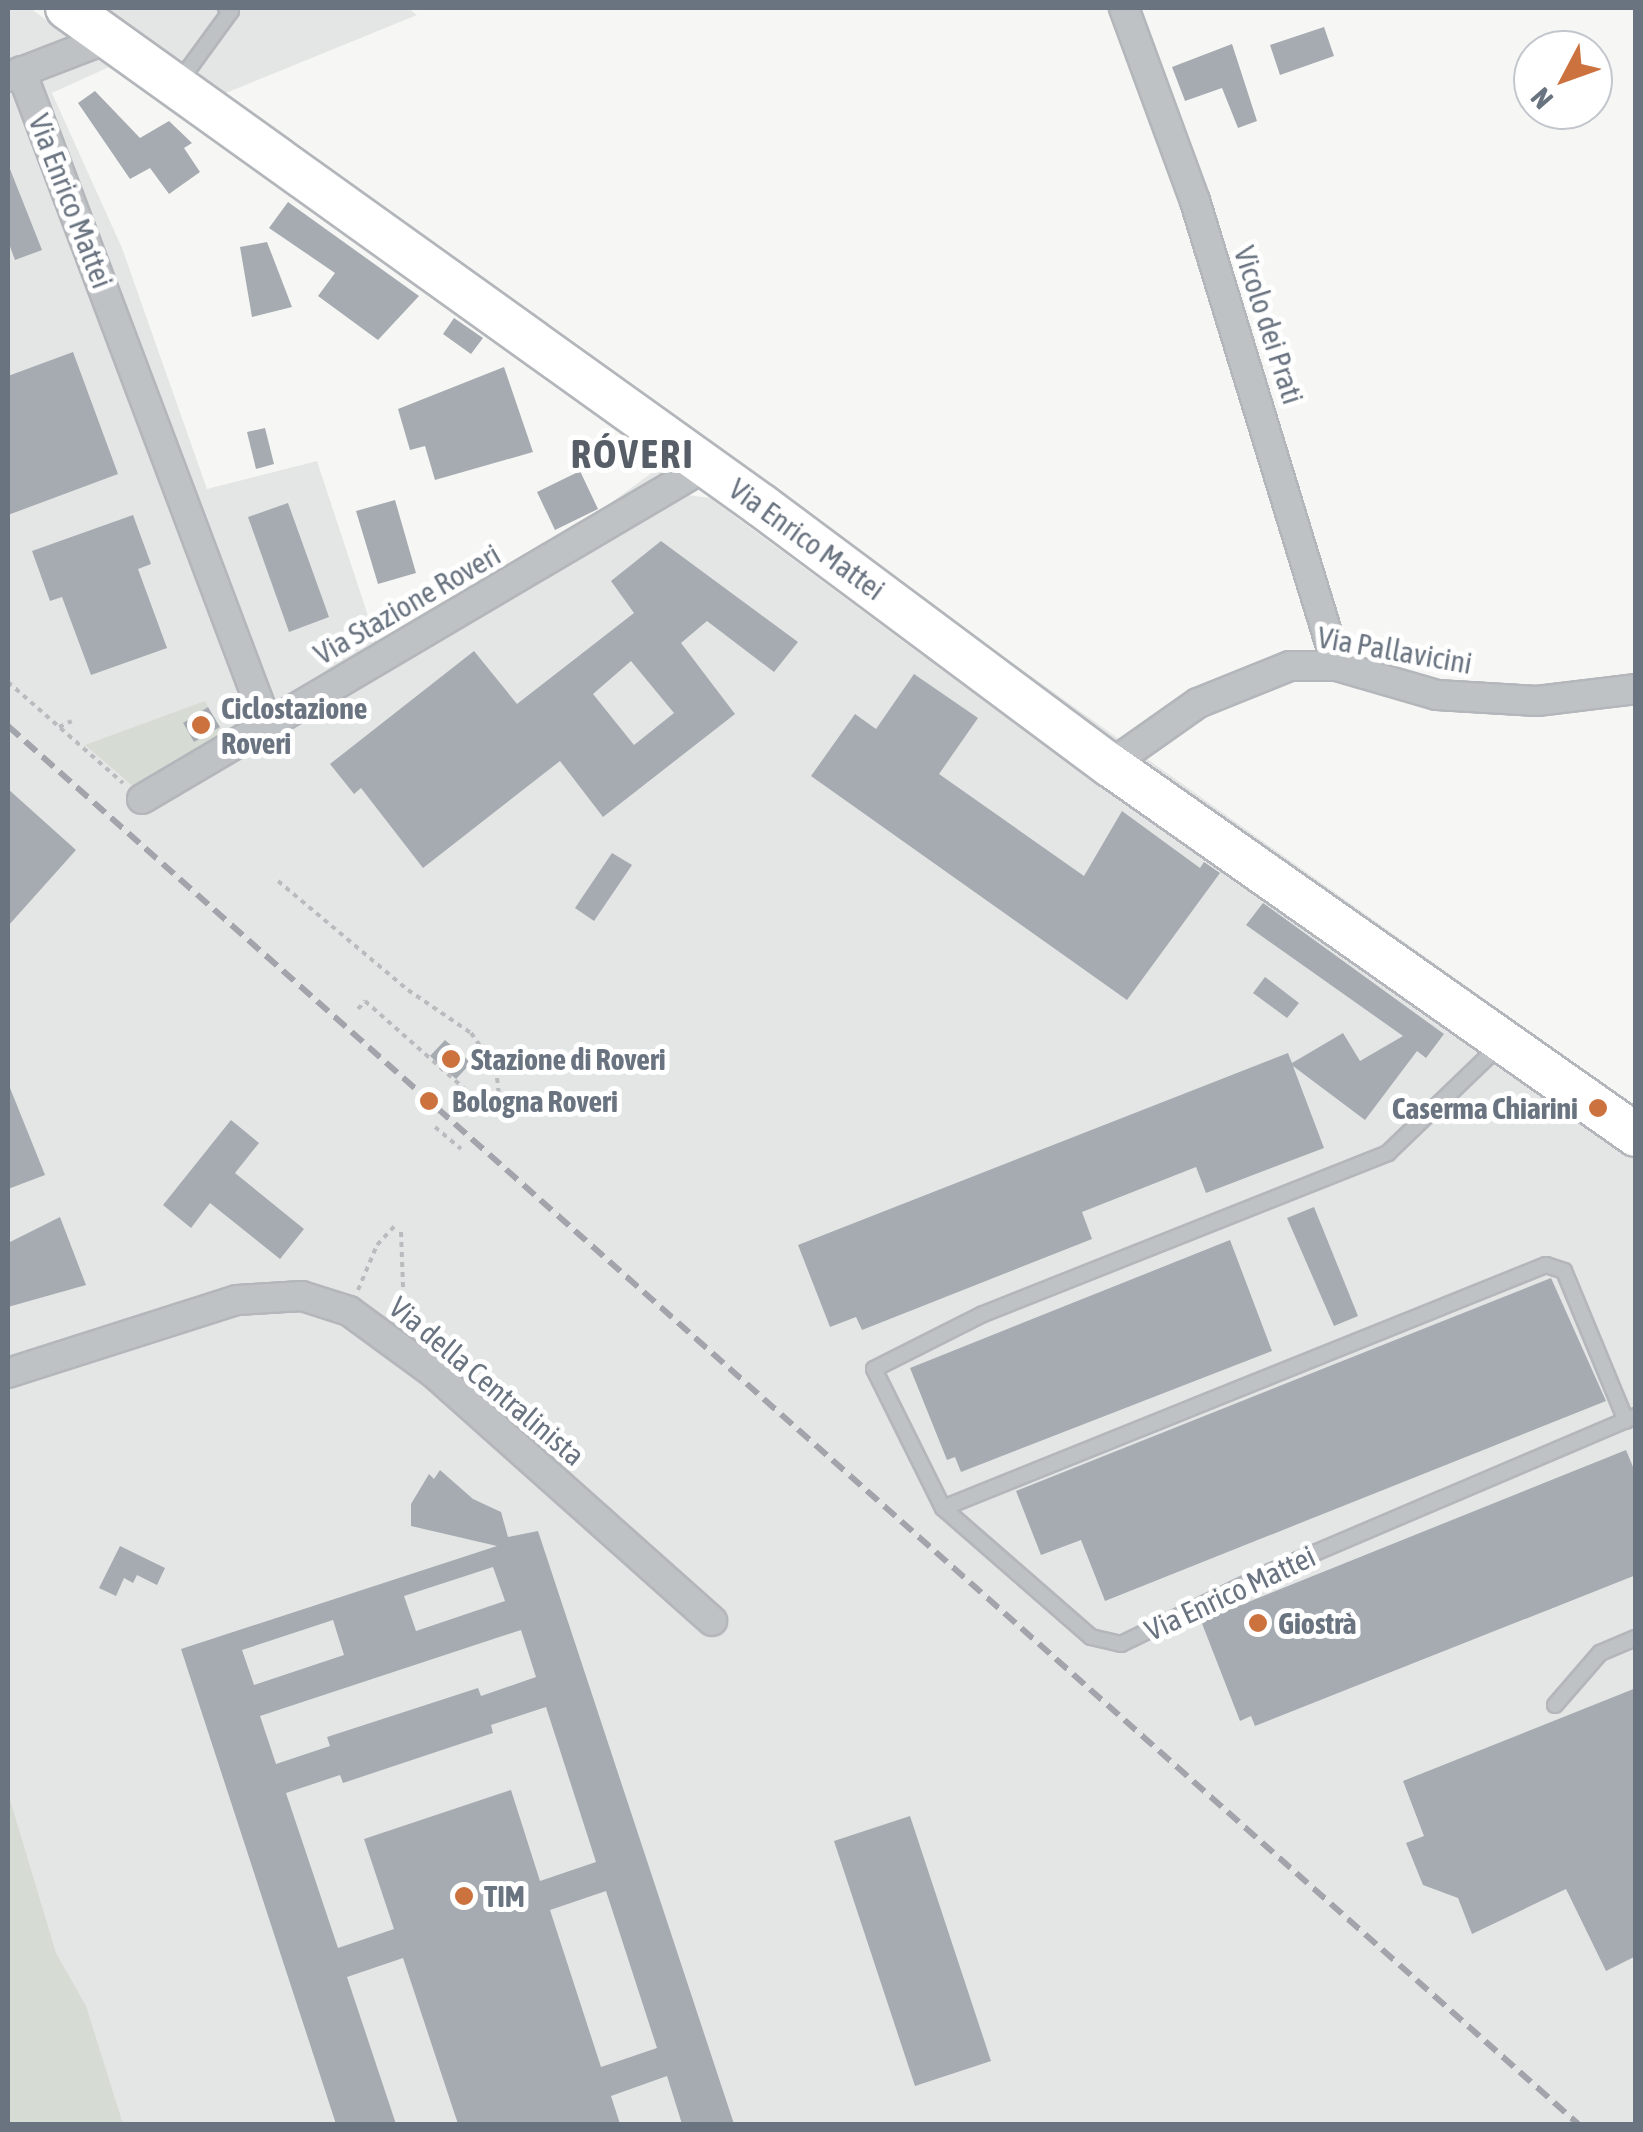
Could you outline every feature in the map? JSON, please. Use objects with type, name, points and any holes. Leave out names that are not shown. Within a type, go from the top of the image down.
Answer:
[{"type":"main road","name":"Via Enrico Mattei","points":[[67,8],[706,466],[1110,766],[1636,1135]]},
{"type":"street","name":"Vicolo dei Prati","points":[[1124,8],[1156,79],[1264,414],[1337,666]]},
{"type":"street","name":"Via Enrico Mattei","points":[[109,38],[14,74],[267,724]]},
{"type":"street","name":"Via Stazione Roveri","points":[[142,799],[706,466]]},
{"type":"street","name":"Via Pallavicini","points":[[1110,766],[1198,704],[1246,680],[1290,666],[1337,666],[1437,695],[1537,701],[1636,689]]},
{"type":"street","name":"Via della Centralinista","points":[[8,1374],[237,1300],[302,1296],[349,1311],[423,1364],[712,1620]]},
{"type":"lane","points":[[175,87],[231,11],[226,8]]},
{"type":"lane","name":"Via Enrico Mattei","points":[[1504,1042],[1388,1154],[983,1314],[874,1369],[943,1508],[1091,1637],[1120,1644],[1270,1572],[1630,1418]]},
{"type":"lane","points":[[943,1508],[1546,1265],[1564,1272],[1630,1418]]},
{"type":"lane","points":[[1555,1706],[1600,1653],[1636,1638]]},
{"type":"path","points":[[8,682],[142,799]]},
{"type":"path","points":[[59,727],[72,721]]},
{"type":"path","points":[[278,880],[408,990],[471,1033],[496,1068],[501,1115]]},
{"type":"path","points":[[358,1009],[364,1001],[492,1113]]},
{"type":"path","points":[[435,1126],[460,1149]]},
{"type":"path","points":[[349,1311],[376,1245],[394,1226]]},
{"type":"path","points":[[401,1232],[404,1315],[430,1337]]},
{"type":"shaded area","points":[[8,8],[30,8],[109,67],[52,93],[122,248],[207,489],[317,461],[377,643],[601,510],[657,469],[688,495],[710,498],[923,656],[966,630],[1635,1106],[1636,2124],[8,2124]]},
{"type":"shaded area","points":[[97,8],[408,8],[417,15],[216,97]]},
{"type":"shaded area","points":[[205,701],[208,707],[183,724],[194,742],[220,727],[224,734],[134,787],[85,745]]},
{"type":"shaded area","points":[[8,1793],[56,1953],[86,2006],[123,2124],[8,2124]]},
{"type":"building","points":[[1324,27],[1334,56],[1280,75],[1270,45]]},
{"type":"building","points":[[1232,44],[1257,121],[1238,128],[1222,88],[1185,101],[1172,67]]},
{"type":"building","points":[[95,91],[140,138],[169,121],[192,143],[184,148],[200,172],[169,194],[150,168],[130,179],[78,103]]},
{"type":"building","points":[[8,164],[42,250],[15,260],[8,241]]},
{"type":"building","points":[[288,202],[419,296],[378,340],[318,296],[335,273],[269,228]]},
{"type":"building","points":[[267,242],[292,307],[252,317],[240,247]]},
{"type":"building","points":[[454,318],[483,338],[471,354],[443,334]]},
{"type":"building","points":[[73,352],[118,474],[8,515],[8,376]]},
{"type":"building","points":[[504,367],[533,452],[435,480],[425,446],[410,450],[398,409]]},
{"type":"building","points":[[265,428],[274,464],[256,469],[247,432]]},
{"type":"building","points":[[580,471],[598,509],[555,530],[537,492]]},
{"type":"building","points":[[395,500],[416,573],[378,584],[356,511]]},
{"type":"building","points":[[288,503],[329,617],[289,632],[248,517]]},
{"type":"building","points":[[133,515],[151,564],[138,569],[167,648],[91,675],[62,597],[50,601],[32,551]]},
{"type":"building","points":[[661,541],[798,642],[774,672],[707,621],[681,643],[735,714],[603,817],[560,761],[423,868],[361,788],[354,794],[330,764],[474,651],[517,704],[634,613],[611,581]],"holes":[[[631,661],[674,713],[634,745],[593,694]]]},
{"type":"building","points":[[914,674],[978,718],[939,774],[1084,876],[1122,811],[1200,868],[1204,862],[1220,873],[1127,1000],[811,776],[855,714],[876,729]]},
{"type":"building","name":"Ciclostazione Roveri","points":[[208,707],[220,727],[194,742],[183,723]]},
{"type":"building","points":[[8,789],[76,850],[8,926]]},
{"type":"building","points":[[612,853],[632,865],[594,921],[575,908]]},
{"type":"building","points":[[1263,903],[1444,1034],[1426,1058],[1417,1051],[1365,1120],[1293,1066],[1324,1148],[1206,1193],[1196,1167],[1082,1212],[1092,1239],[862,1330],[856,1317],[830,1327],[798,1245],[1288,1053],[1292,1063],[1343,1033],[1360,1061],[1403,1036],[1246,925]]},
{"type":"building","points":[[1265,977],[1299,1003],[1287,1018],[1253,993]]},
{"type":"building","name":"Stazione di Roveri","points":[[445,1040],[471,1063],[456,1079],[430,1056]]},
{"type":"building","points":[[8,1083],[45,1175],[8,1189]]},
{"type":"building","points":[[231,1120],[259,1143],[235,1173],[304,1229],[280,1259],[210,1203],[191,1228],[163,1205]]},
{"type":"building","points":[[1314,1207],[1358,1316],[1334,1326],[1287,1218]]},
{"type":"building","points":[[60,1217],[86,1285],[8,1307],[8,1243]]},
{"type":"building","points":[[1230,1240],[1272,1351],[961,1472],[955,1457],[947,1460],[910,1368]]},
{"type":"building","points":[[1551,1278],[1606,1401],[1105,1601],[1081,1540],[1041,1555],[1016,1491]]},
{"type":"building","points":[[1626,1450],[1636,1474],[1636,1575],[1255,1726],[1251,1716],[1240,1721],[1201,1621]]},
{"type":"building","points":[[440,1470],[473,1499],[501,1512],[508,1537],[538,1531],[734,2124],[682,2124],[667,2076],[611,2096],[620,2124],[458,2124],[403,1958],[347,1977],[396,2124],[336,2124],[181,1649],[497,1546],[411,1526],[411,1504],[429,1474],[434,1479]],"holes":[[[493,1567],[505,1601],[416,1631],[404,1596]],[[333,1620],[344,1655],[254,1685],[242,1650]],[[521,1630],[536,1677],[481,1696],[478,1688],[327,1737],[330,1746],[276,1764],[260,1716]],[[546,1707],[596,1862],[540,1881],[511,1790],[364,1839],[394,1929],[338,1948],[286,1793],[340,1775],[343,1783],[493,1733],[491,1725]],[[606,1891],[657,2048],[601,2067],[550,1910]]]},
{"type":"building","points":[[120,1546],[165,1568],[157,1585],[137,1575],[133,1583],[124,1578],[116,1596],[99,1588]]},
{"type":"building","points":[[1636,1688],[1636,1956],[1606,1971],[1566,1889],[1472,1934],[1458,1898],[1423,1885],[1406,1843],[1424,1836],[1403,1781]]},
{"type":"building","points":[[910,1816],[991,2061],[915,2086],[834,1841]]},
{"type":"railway","points":[[8,726],[1578,2124]]},
{"type":"place","name":"Ciclostazione Roveri","points":[[201,725]]},
{"type":"place","name":"Stazione di Roveri","points":[[451,1059]]},
{"type":"place","name":"Bologna Roveri","points":[[429,1101]]},
{"type":"place","name":"Caserma Chiarini","points":[[1598,1108]]},
{"type":"place","name":"Giostrà","points":[[1258,1623]]},
{"type":"place","name":"TIM","points":[[464,1896]]},
{"type":"district","name":"RÓVERI","points":[[633,454]]}]
